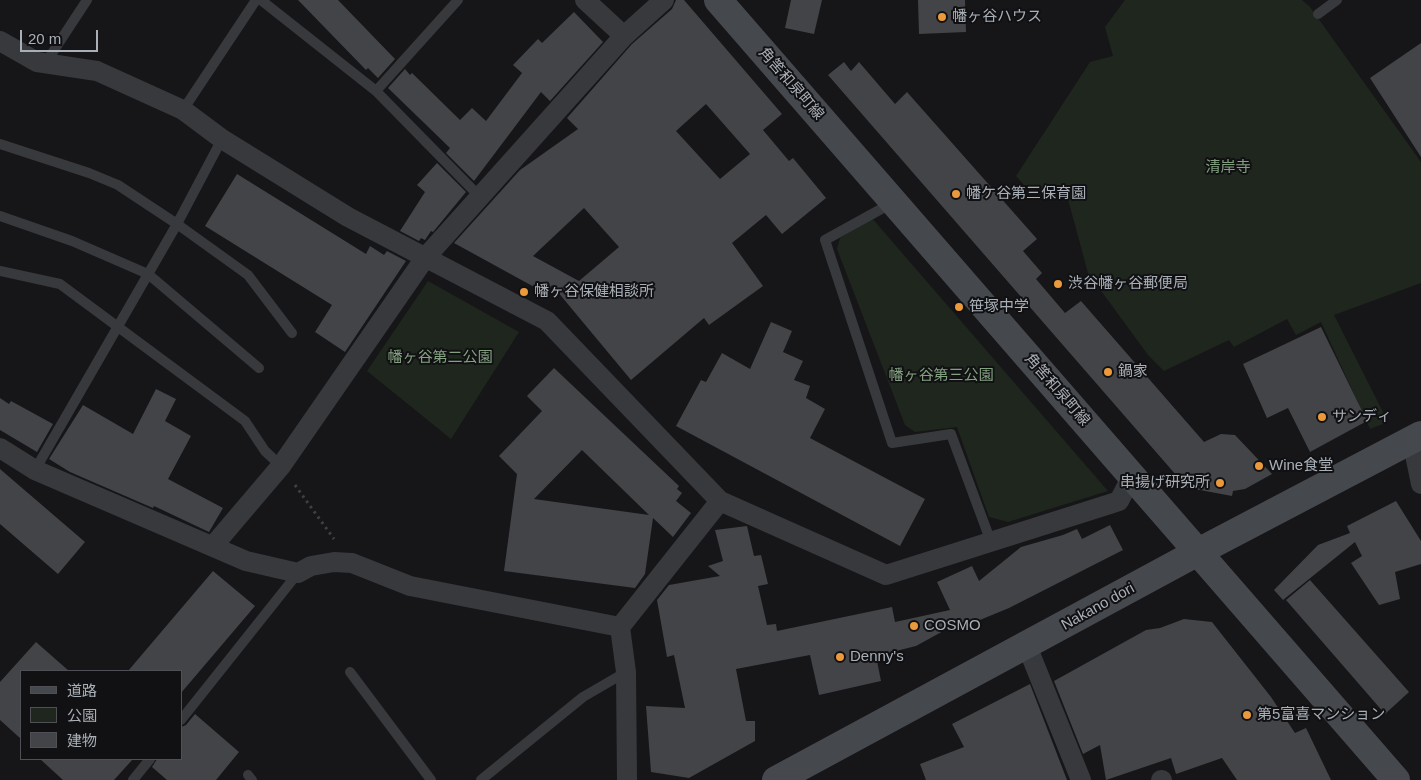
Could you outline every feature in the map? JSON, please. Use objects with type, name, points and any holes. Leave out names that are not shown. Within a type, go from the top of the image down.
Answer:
[{"type":"main road","name":"角筈和泉町線","points":[[718,0],[1396,780]]},
{"type":"main road","name":"Nakano dori","points":[[787,778],[1198,552],[1417,438]]},
{"type":"street","points":[[585,0],[624,36]]},
{"type":"street","points":[[213,546],[281,466],[425,258],[624,36],[664,0]]},
{"type":"street","points":[[0,41],[37,62],[98,71],[182,110],[222,139],[348,217],[547,321],[720,501],[886,574],[1119,500],[1132,476]]},
{"type":"street","points":[[1417,438],[1421,484]]},
{"type":"street","points":[[0,448],[35,470],[246,561],[298,573],[311,566],[334,562],[352,564],[410,586],[620,627]]},
{"type":"street","points":[[627,780],[626,672],[620,627],[720,501]]},
{"type":"street","points":[[1027,646],[1081,780]]},
{"type":"lane","points":[[45,64],[87,0]]},
{"type":"lane","points":[[182,110],[256,0]]},
{"type":"lane","points":[[260,0],[376,91],[480,198]]},
{"type":"lane","points":[[376,91],[458,0]]},
{"type":"lane","points":[[1318,14],[1337,0]]},
{"type":"lane","points":[[35,470],[177,224],[222,139]]},
{"type":"lane","points":[[0,144],[89,173],[118,185],[177,224],[248,275],[292,334]]},
{"type":"lane","points":[[894,202],[825,240],[892,443],[951,434],[991,542]]},
{"type":"lane","points":[[0,216],[72,241],[148,274],[259,368]]},
{"type":"lane","points":[[0,271],[60,284],[118,325],[245,421],[264,451],[281,466]]},
{"type":"lane","points":[[182,719],[298,573]]},
{"type":"lane","points":[[350,672],[431,780]]},
{"type":"lane","points":[[481,780],[583,697],[626,672]]},
{"type":"lane","points":[[133,780],[149,760]]},
{"type":"path","points":[[281,466],[352,564]]},
{"type":"green space","name":"清岸寺","points":[[1125,0],[1302,0],[1310,7],[1421,162],[1421,283],[1334,315],[1388,422],[1370,429],[1321,322],[1296,335],[1287,319],[1234,347],[1229,340],[1164,371],[1148,355],[1088,273],[1066,192],[1032,194],[1016,176],[1090,62],[1113,56],[1105,27]]},
{"type":"green space","name":"幡ヶ谷第三公園","points":[[871,217],[1108,491],[1008,522],[989,517],[957,427],[915,432],[905,425],[837,249],[840,238]]},
{"type":"green space","name":"幡ヶ谷第二公園","points":[[428,281],[519,332],[451,439],[367,371]]},
{"type":"building","points":[[298,0],[338,0],[395,59],[378,78],[368,68],[366,70]]},
{"type":"building","points":[[676,0],[684,0],[782,114],[763,130],[789,161],[793,158],[826,198],[782,234],[766,215],[732,243],[763,286],[709,325],[704,318],[631,380],[552,285],[547,294],[454,243],[520,170],[578,129],[567,118],[632,44],[672,9]],"holes":[[[706,104],[750,154],[720,179],[676,131]],[[584,208],[619,247],[579,281],[533,256]]]},
{"type":"building","points":[[791,0],[822,0],[814,34],[785,28]]},
{"type":"building","name":"幡ヶ谷ハウス","points":[[918,0],[965,0],[966,32],[919,34]]},
{"type":"building","points":[[574,12],[603,42],[550,101],[541,92],[474,181],[446,153],[450,148],[388,88],[405,69],[410,75],[412,73],[460,120],[472,108],[486,121],[522,73],[513,65],[538,39],[542,43]]},
{"type":"building","points":[[1421,43],[1421,157],[1370,78]]},
{"type":"building","points":[[844,62],[851,71],[859,62],[895,104],[907,92],[1037,239],[1023,251],[1042,273],[1036,279],[1065,313],[1081,301],[1204,442],[1221,434],[1235,435],[1272,474],[1245,489],[1233,491],[1232,496],[1184,487],[1174,479],[1176,475],[828,75]]},
{"type":"building","points":[[437,163],[466,192],[433,232],[431,231],[425,240],[421,238],[419,241],[400,231],[425,192],[417,185]]},
{"type":"building","points":[[237,174],[366,254],[370,246],[384,255],[387,251],[406,261],[345,352],[315,332],[332,305],[205,226]]},
{"type":"building","points":[[771,322],[792,331],[783,352],[803,361],[794,380],[810,386],[806,398],[825,409],[810,438],[925,499],[900,546],[676,426],[701,380],[706,382],[722,353],[750,369]]},
{"type":"building","points":[[1321,327],[1367,421],[1310,452],[1288,408],[1267,418],[1243,364]]},
{"type":"building","points":[[554,368],[679,486],[677,489],[682,493],[676,501],[691,513],[673,537],[653,518],[645,574],[635,588],[504,571],[517,474],[499,456],[542,411],[527,396]],"holes":[[[582,450],[649,515],[534,499]]]},
{"type":"building","points":[[156,389],[176,399],[165,421],[191,436],[168,479],[223,508],[209,532],[154,506],[153,508],[70,472],[49,459],[83,405],[133,434]]},
{"type":"building","points":[[0,398],[9,404],[11,401],[53,424],[37,452],[0,430]]},
{"type":"building","points":[[0,469],[85,542],[58,574],[0,524]]},
{"type":"building","points":[[1396,501],[1421,541],[1421,564],[1395,572],[1400,599],[1379,605],[1351,563],[1362,556],[1355,542],[1283,600],[1274,590],[1318,545],[1350,533],[1347,526]]},
{"type":"building","points":[[1110,525],[1123,550],[1009,608],[958,629],[956,624],[916,646],[876,656],[881,681],[819,695],[810,655],[736,669],[746,721],[755,721],[755,741],[689,778],[651,772],[646,706],[685,708],[674,655],[667,657],[657,600],[669,585],[720,576],[708,566],[723,561],[715,530],[747,526],[754,556],[761,555],[768,584],[758,586],[767,625],[776,624],[777,631],[892,607],[895,622],[950,610],[937,582],[972,566],[979,581],[1021,547],[1077,529],[1082,539]]},
{"type":"building","points":[[213,571],[255,606],[182,692],[182,670],[129,670]]},
{"type":"building","points":[[1310,580],[1409,692],[1385,714],[1286,600]]},
{"type":"building","points":[[1184,619],[1212,622],[1271,697],[1295,733],[1306,728],[1331,780],[1237,780],[1222,758],[1176,774],[1171,758],[1106,780],[1100,745],[1083,754],[1054,681],[1146,630],[1160,628]]},
{"type":"building","points":[[36,642],[68,670],[20,670],[20,738],[0,720],[0,682]]},
{"type":"building","points":[[1030,684],[1067,780],[926,780],[920,764],[964,747],[952,724]]},
{"type":"building","points":[[195,714],[239,752],[216,780],[167,780],[152,767],[156,760],[182,760],[182,727],[186,725]]},
{"type":"building","points":[[41,760],[132,760],[114,780],[63,780]]},
{"type":"place","name":"幡ヶ谷ハウス","points":[[942,17]]},
{"type":"place","name":"幡ケ谷第三保育園","points":[[956,194]]},
{"type":"place","name":"渋谷幡ヶ谷郵便局","points":[[1058,284]]},
{"type":"place","name":"幡ヶ谷保健相談所","points":[[524,292]]},
{"type":"place","name":"笹塚中学","points":[[959,307]]},
{"type":"place","name":"鍋家","points":[[1108,372]]},
{"type":"place","name":"サンディ","points":[[1322,417]]},
{"type":"place","name":"Wine食堂","points":[[1259,466]]},
{"type":"place","name":"串揚げ研究所","points":[[1220,483]]},
{"type":"place","name":"COSMO","points":[[914,626]]},
{"type":"place","name":"Denny's","points":[[840,657]]},
{"type":"place","name":"第5富喜マンション","points":[[1247,715]]}]
